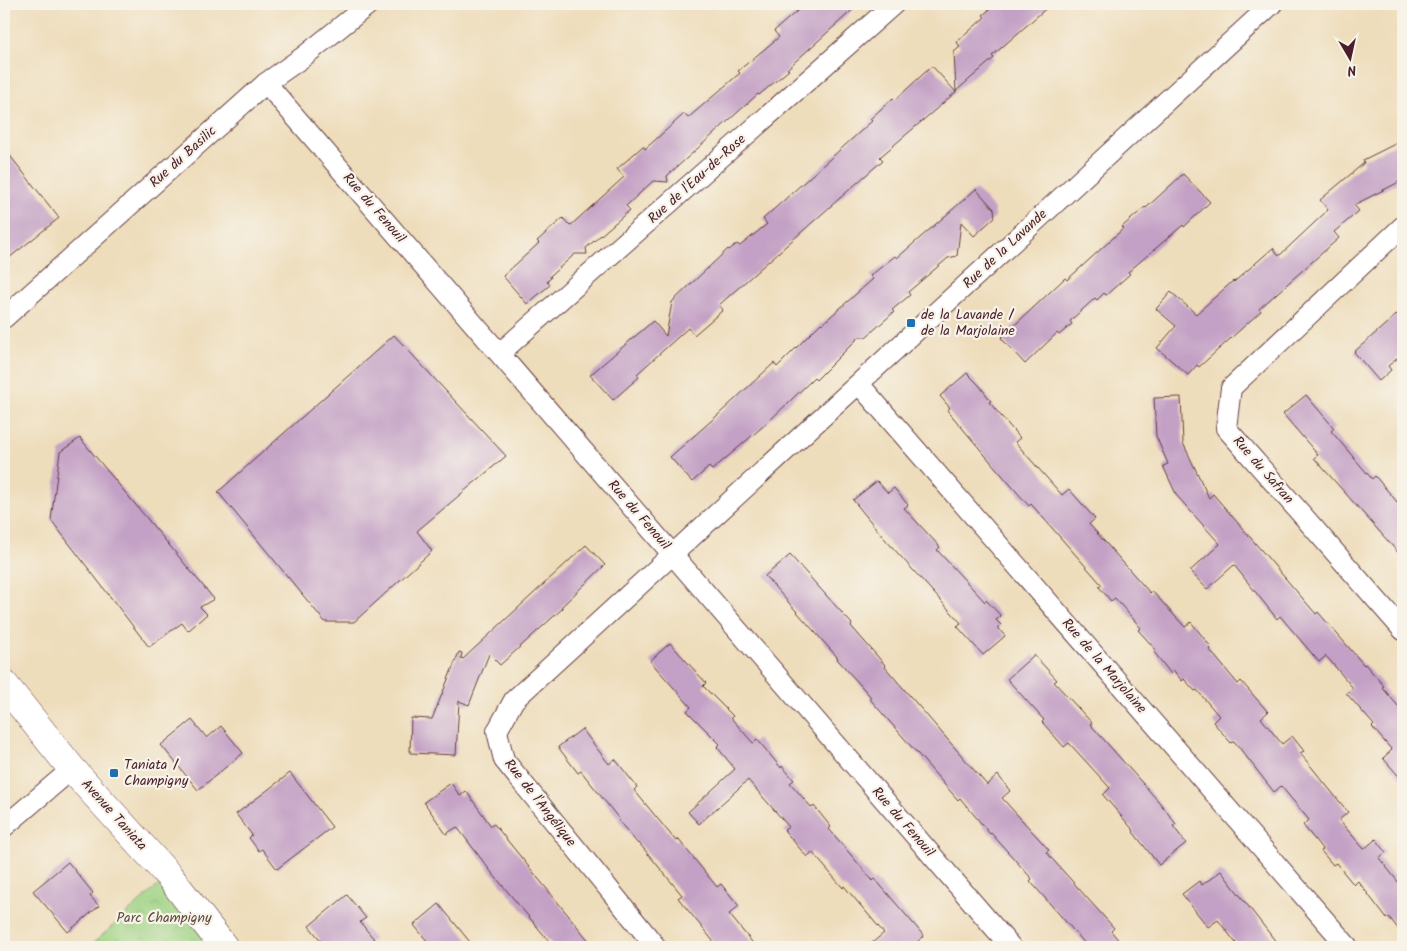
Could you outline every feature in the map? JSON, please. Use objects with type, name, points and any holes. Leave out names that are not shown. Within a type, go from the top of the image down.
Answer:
[{"type":"main road","name":"Avenue Taniata","points":[[4,684],[72,769],[168,876],[224,947]]},
{"type":"street","name":"Rue du Basilic","points":[[4,318],[266,83],[303,57],[369,4]]},
{"type":"street","name":"Rue de l'Eau-de-Rose","points":[[500,353],[894,4]]},
{"type":"street","name":"Rue de la Lavande","points":[[672,554],[1272,4]]},
{"type":"street","name":"Rue du Fenouil","points":[[266,83],[1011,947]]},
{"type":"street","name":"Rue du Safran","points":[[1403,226],[1231,388],[1226,428],[1403,630]]},
{"type":"street","name":"Rue de la Marjolaine","points":[[859,384],[1348,947]]},
{"type":"street","name":"Rue de l'Angélique","points":[[656,947],[504,760],[497,730],[514,700],[672,554]]},
{"type":"street","points":[[4,827],[72,769]]},
{"type":"green space","name":"Parc Champigny","points":[[169,876],[222,947],[89,947]]},
{"type":"building","points":[[805,4],[859,4],[787,69],[789,70],[758,94],[667,176],[668,182],[653,181],[626,206],[630,210],[586,248],[587,254],[575,254],[550,276],[551,278],[547,281],[550,285],[527,304],[503,276],[539,243],[537,241],[563,218],[570,226],[624,177],[617,169],[643,146],[645,149],[684,114],[688,118],[740,73],[738,71],[779,37],[774,31]]},
{"type":"building","points":[[996,4],[1051,4],[956,91],[954,52],[960,47],[957,42],[985,17],[983,15]]},
{"type":"building","points":[[932,66],[956,92],[880,157],[883,160],[719,305],[723,310],[694,335],[688,328],[637,374],[639,377],[613,400],[590,375],[653,321],[666,336],[672,302],[728,249],[737,244],[740,246],[767,224],[763,219],[872,121],[870,119],[893,98],[895,100]]},
{"type":"building","points":[[1403,140],[1403,180],[1354,205],[1359,211],[1334,232],[1339,238],[1259,309],[1261,311],[1199,367],[1197,365],[1188,375],[1157,348],[1176,326],[1156,309],[1171,292],[1196,314],[1273,248],[1279,256],[1328,210],[1320,200],[1364,163],[1363,160]]},
{"type":"building","points":[[4,148],[59,218],[4,262]]},
{"type":"building","points":[[1183,174],[1210,202],[1184,227],[1183,225],[1128,272],[1130,274],[1106,295],[1104,293],[1097,300],[1095,298],[1070,321],[1072,324],[1059,335],[1057,333],[1025,364],[1001,338],[1065,278],[1067,280],[1124,228],[1122,227]]},
{"type":"building","points":[[976,189],[994,209],[995,217],[974,236],[961,222],[957,256],[948,258],[908,292],[910,295],[892,310],[894,312],[866,337],[859,337],[816,380],[814,378],[767,423],[712,470],[709,467],[692,482],[670,457],[774,363],[777,367],[821,323],[873,279],[870,276],[895,256],[897,258]]},
{"type":"building","points":[[1403,309],[1403,354],[1388,366],[1391,370],[1379,381],[1354,352]]},
{"type":"building","points":[[394,335],[506,456],[417,531],[432,551],[354,622],[325,622],[218,492]]},
{"type":"building","points":[[967,373],[979,385],[991,401],[989,402],[1020,438],[1015,442],[1062,495],[1069,489],[1095,519],[1089,524],[1150,593],[1152,591],[1185,627],[1191,622],[1211,647],[1209,649],[1238,684],[1241,681],[1268,712],[1261,718],[1282,744],[1292,736],[1304,751],[1300,753],[1348,812],[1339,820],[1364,849],[1376,839],[1386,852],[1379,858],[1403,888],[1403,935],[1389,917],[1387,919],[1358,881],[1354,885],[1336,863],[1333,865],[1303,825],[1309,820],[1281,786],[1274,792],[1234,741],[1231,743],[1213,722],[1219,716],[1197,690],[1195,691],[1184,679],[1182,681],[1174,671],[1171,674],[1154,652],[1156,650],[1138,630],[1141,628],[1115,598],[1111,601],[1099,587],[1102,585],[1031,504],[1029,506],[947,410],[950,408],[940,396]]},
{"type":"building","points":[[1306,395],[1334,428],[1331,431],[1372,479],[1375,476],[1403,509],[1403,558],[1314,458],[1318,455],[1283,414]]},
{"type":"building","points":[[1181,397],[1183,443],[1209,498],[1213,494],[1316,614],[1318,612],[1365,664],[1403,712],[1403,781],[1383,758],[1392,750],[1372,727],[1374,725],[1346,693],[1353,688],[1326,656],[1319,662],[1280,616],[1277,619],[1234,565],[1207,589],[1190,571],[1220,544],[1177,496],[1163,466],[1168,464],[1156,436],[1154,398]]},
{"type":"building","points":[[80,438],[214,599],[200,607],[207,614],[188,631],[182,623],[149,647],[51,520],[60,452]]},
{"type":"building","points":[[877,481],[888,493],[894,488],[908,505],[904,508],[940,547],[937,550],[985,602],[986,600],[1001,616],[996,620],[1001,625],[998,628],[1005,636],[983,655],[957,626],[961,623],[884,538],[853,500]]},
{"type":"building","points":[[586,545],[605,565],[561,607],[563,608],[500,665],[489,654],[469,705],[459,701],[456,755],[410,753],[411,718],[432,719],[459,652],[462,653],[461,658],[463,659]]},
{"type":"building","points":[[790,555],[852,624],[851,626],[884,666],[987,785],[998,775],[1010,791],[1002,798],[1049,850],[1046,852],[1114,928],[1111,931],[1124,947],[1088,947],[1030,881],[1032,879],[960,798],[958,800],[869,698],[871,697],[838,658],[765,576]]},
{"type":"building","points":[[670,643],[706,683],[703,686],[733,716],[731,718],[753,743],[757,739],[781,768],[782,766],[794,780],[790,783],[812,808],[814,806],[831,827],[829,829],[873,881],[875,879],[924,936],[911,947],[867,947],[884,933],[812,852],[807,857],[784,830],[789,827],[748,780],[699,824],[688,812],[735,769],[717,747],[720,744],[687,711],[691,707],[650,661]]},
{"type":"building","points":[[1034,655],[1057,680],[1054,682],[1092,723],[1090,724],[1160,803],[1176,824],[1173,826],[1186,843],[1159,865],[1134,831],[1103,795],[1110,788],[1069,743],[1064,747],[1042,722],[1044,720],[1007,679]]},
{"type":"building","points":[[192,720],[207,738],[221,726],[243,753],[198,790],[161,745]]},
{"type":"building","points":[[582,729],[609,764],[615,759],[637,787],[634,790],[676,841],[678,839],[717,887],[721,884],[739,906],[729,914],[756,947],[718,947],[678,898],[682,895],[618,820],[581,771],[578,773],[558,747]]},
{"type":"building","points":[[290,773],[332,827],[277,869],[262,849],[259,851],[249,838],[252,835],[236,814]]},
{"type":"building","points":[[451,783],[460,796],[466,791],[491,826],[494,824],[594,947],[554,947],[492,873],[457,827],[446,834],[424,802]]},
{"type":"building","points":[[68,862],[93,893],[90,896],[99,906],[68,932],[33,891]]},
{"type":"building","points":[[1221,871],[1280,947],[1239,947],[1218,920],[1208,927],[1182,894],[1199,881],[1202,885]]},
{"type":"building","points":[[347,895],[366,918],[360,922],[374,939],[364,947],[326,947],[309,926]]},
{"type":"building","points":[[439,904],[474,947],[432,947],[414,925]]},
{"type":"place","name":"de la Lavande / de la Marjolaine","points":[[911,323]]},
{"type":"place","name":"Taniata / Champigny","points":[[114,773]]}]
